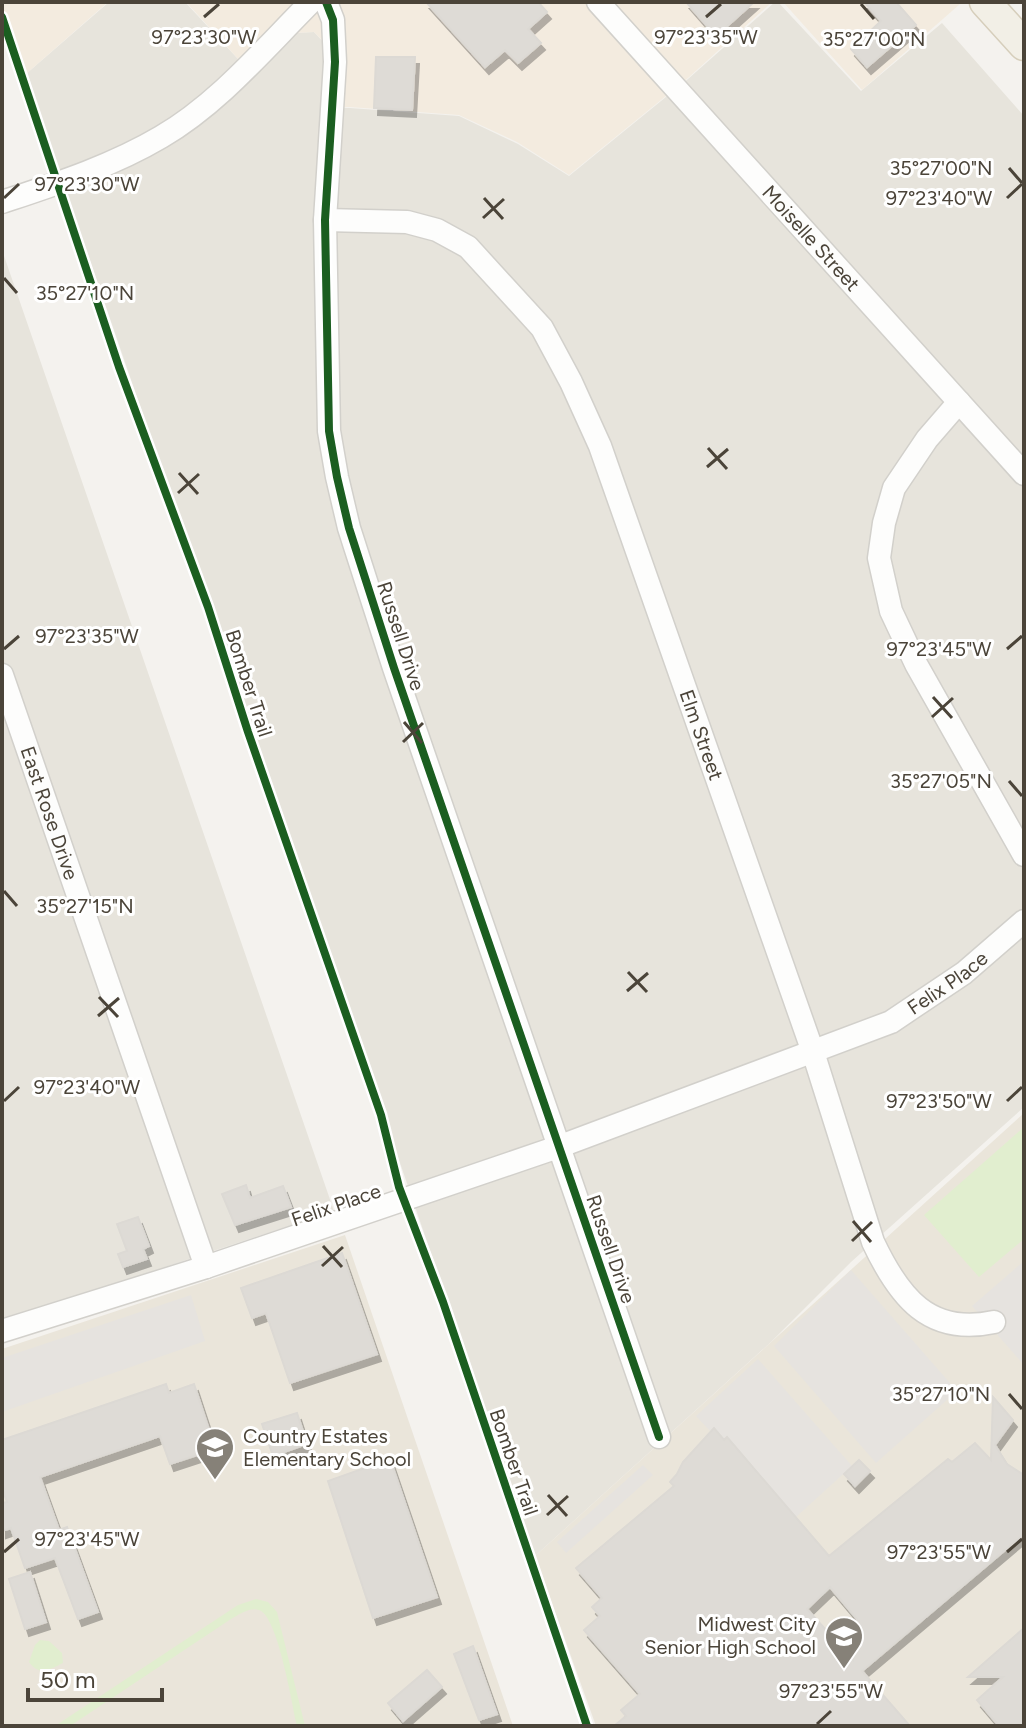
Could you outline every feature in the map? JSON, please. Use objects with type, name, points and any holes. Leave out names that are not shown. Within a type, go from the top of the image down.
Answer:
[{"type":"main road","points":[[985,2],[1024,45]]},
{"type":"street","points":[[2,202],[88,171],[162,137],[233,81],[311,2]]},
{"type":"street","name":"Russell Drive","points":[[326,2],[333,20],[335,62],[325,220],[329,431],[346,515],[399,683],[659,1437]]},
{"type":"street","name":"Moiselle Street","points":[[598,2],[1024,474]]},
{"type":"street","name":"Elm Street","points":[[325,220],[407,222],[437,230],[468,247],[542,328],[600,446],[813,1052],[873,1242],[901,1292],[927,1315],[941,1322],[974,1327],[994,1322]]},
{"type":"street","points":[[959,402],[927,439],[894,488],[884,523],[879,558],[891,611],[916,664],[1024,855]]},
{"type":"street","name":"East Rose Drive","points":[[2,675],[206,1267]]},
{"type":"street","name":"Felix Place","points":[[2,1331],[206,1267],[558,1147],[891,1022],[964,973],[1024,921]]},
{"type":"shaded area","points":[[2,2],[108,2],[26,74],[2,11]]},
{"type":"shaded area","points":[[109,2],[185,2],[251,73],[295,33],[314,32],[327,46],[320,108],[459,116],[518,144],[569,176],[688,79],[775,2],[861,91],[942,23],[1024,116],[1024,1107],[851,1262],[771,1342],[535,1556],[26,74]]},
{"type":"shaded area","points":[[186,2],[772,2],[688,78],[569,175],[517,142],[459,115],[350,107],[320,108],[328,46],[314,32],[294,33],[251,73]]},
{"type":"shaded area","points":[[783,2],[959,2],[960,4],[862,90]]},
{"type":"shaded area","points":[[2,250],[334,1211],[2,1321]]},
{"type":"shaded area","points":[[1024,1113],[1024,1726],[596,1726],[535,1556]]},
{"type":"shaded area","name":"Country Estates Elementary School","points":[[345,1235],[513,1726],[2,1726],[2,1349]]},
{"type":"shaded area","points":[[1024,1261],[1024,1365],[972,1306]]},
{"type":"shaded area","points":[[851,1270],[957,1391],[876,1463],[774,1346]]},
{"type":"shaded area","points":[[191,1295],[205,1341],[2,1412],[2,1358]]},
{"type":"shaded area","points":[[758,1359],[852,1466],[796,1517],[727,1438],[724,1440],[714,1429],[710,1431],[696,1416]]},
{"type":"shaded area","points":[[643,1465],[653,1475],[566,1553],[557,1542]]},
{"type":"green space","points":[[1024,1127],[1024,1239],[979,1277],[924,1215]]},
{"type":"green space","points":[[256,1599],[268,1602],[277,1612],[305,1726],[297,1726],[272,1628],[266,1616],[255,1609],[231,1619],[70,1726],[55,1726],[238,1605]]},
{"type":"green space","points":[[40,1640],[49,1641],[62,1653],[63,1663],[45,1670],[33,1667],[29,1662]]},
{"type":"building","points":[[426,2],[538,2],[547,12],[528,29],[541,43],[518,63],[505,50],[485,67]]},
{"type":"building","points":[[686,2],[754,2],[716,36]]},
{"type":"building","points":[[864,2],[896,2],[916,25],[867,67],[851,49],[881,21]]},
{"type":"building","points":[[376,57],[415,57],[412,110],[374,108]]},
{"type":"building","points":[[246,1185],[250,1198],[283,1186],[291,1207],[235,1225],[222,1194]]},
{"type":"building","points":[[138,1217],[149,1246],[143,1249],[147,1259],[123,1267],[118,1254],[127,1251],[117,1224]]},
{"type":"building","points":[[342,1253],[377,1354],[290,1383],[266,1313],[252,1318],[241,1288]]},
{"type":"building","name":"Country Estates Elementary School","points":[[166,1384],[169,1393],[194,1384],[212,1439],[197,1445],[200,1454],[170,1464],[160,1436],[40,1477],[59,1530],[67,1527],[98,1612],[78,1619],[55,1558],[25,1568],[11,1528],[2,1531],[2,1503],[7,1502],[2,1488],[2,1440]]},
{"type":"building","points":[[993,1397],[1013,1420],[995,1445],[1007,1464],[1024,1475],[1024,1534],[862,1671],[910,1726],[614,1726],[626,1716],[621,1710],[640,1694],[584,1630],[600,1616],[592,1607],[602,1598],[576,1568],[674,1486],[670,1482],[683,1462],[714,1428],[724,1440],[727,1437],[829,1556],[948,1459],[952,1462],[975,1443],[991,1460]],"holes":[[[830,1587],[857,1619],[853,1660],[807,1609]]]},
{"type":"building","points":[[297,1413],[307,1444],[273,1456],[262,1424]]},
{"type":"building","points":[[390,1459],[437,1597],[373,1618],[328,1481]]},
{"type":"building","points":[[859,1460],[870,1471],[855,1486],[844,1474]]},
{"type":"building","points":[[30,1572],[46,1622],[25,1629],[9,1579]]},
{"type":"building","points":[[1024,1628],[1024,1726],[999,1726],[977,1700],[1003,1677],[968,1677]]},
{"type":"building","points":[[473,1646],[497,1714],[479,1720],[454,1654]]},
{"type":"building","points":[[427,1670],[442,1687],[403,1721],[388,1703]]},
{"type":"cycle path","points":[[326,2],[333,20],[335,62],[325,220],[329,431],[337,477],[349,528],[394,668],[659,1437]]},
{"type":"cycle path","name":"Bomber Trail","points":[[2,17],[119,367],[208,607],[248,732],[381,1115],[399,1187],[443,1302],[587,1726]]},
{"type":"place","name":"Country Estates Elementary School","points":[[215,1481]]},
{"type":"place","name":"Midwest City Senior High School","points":[[844,1670]]}]
